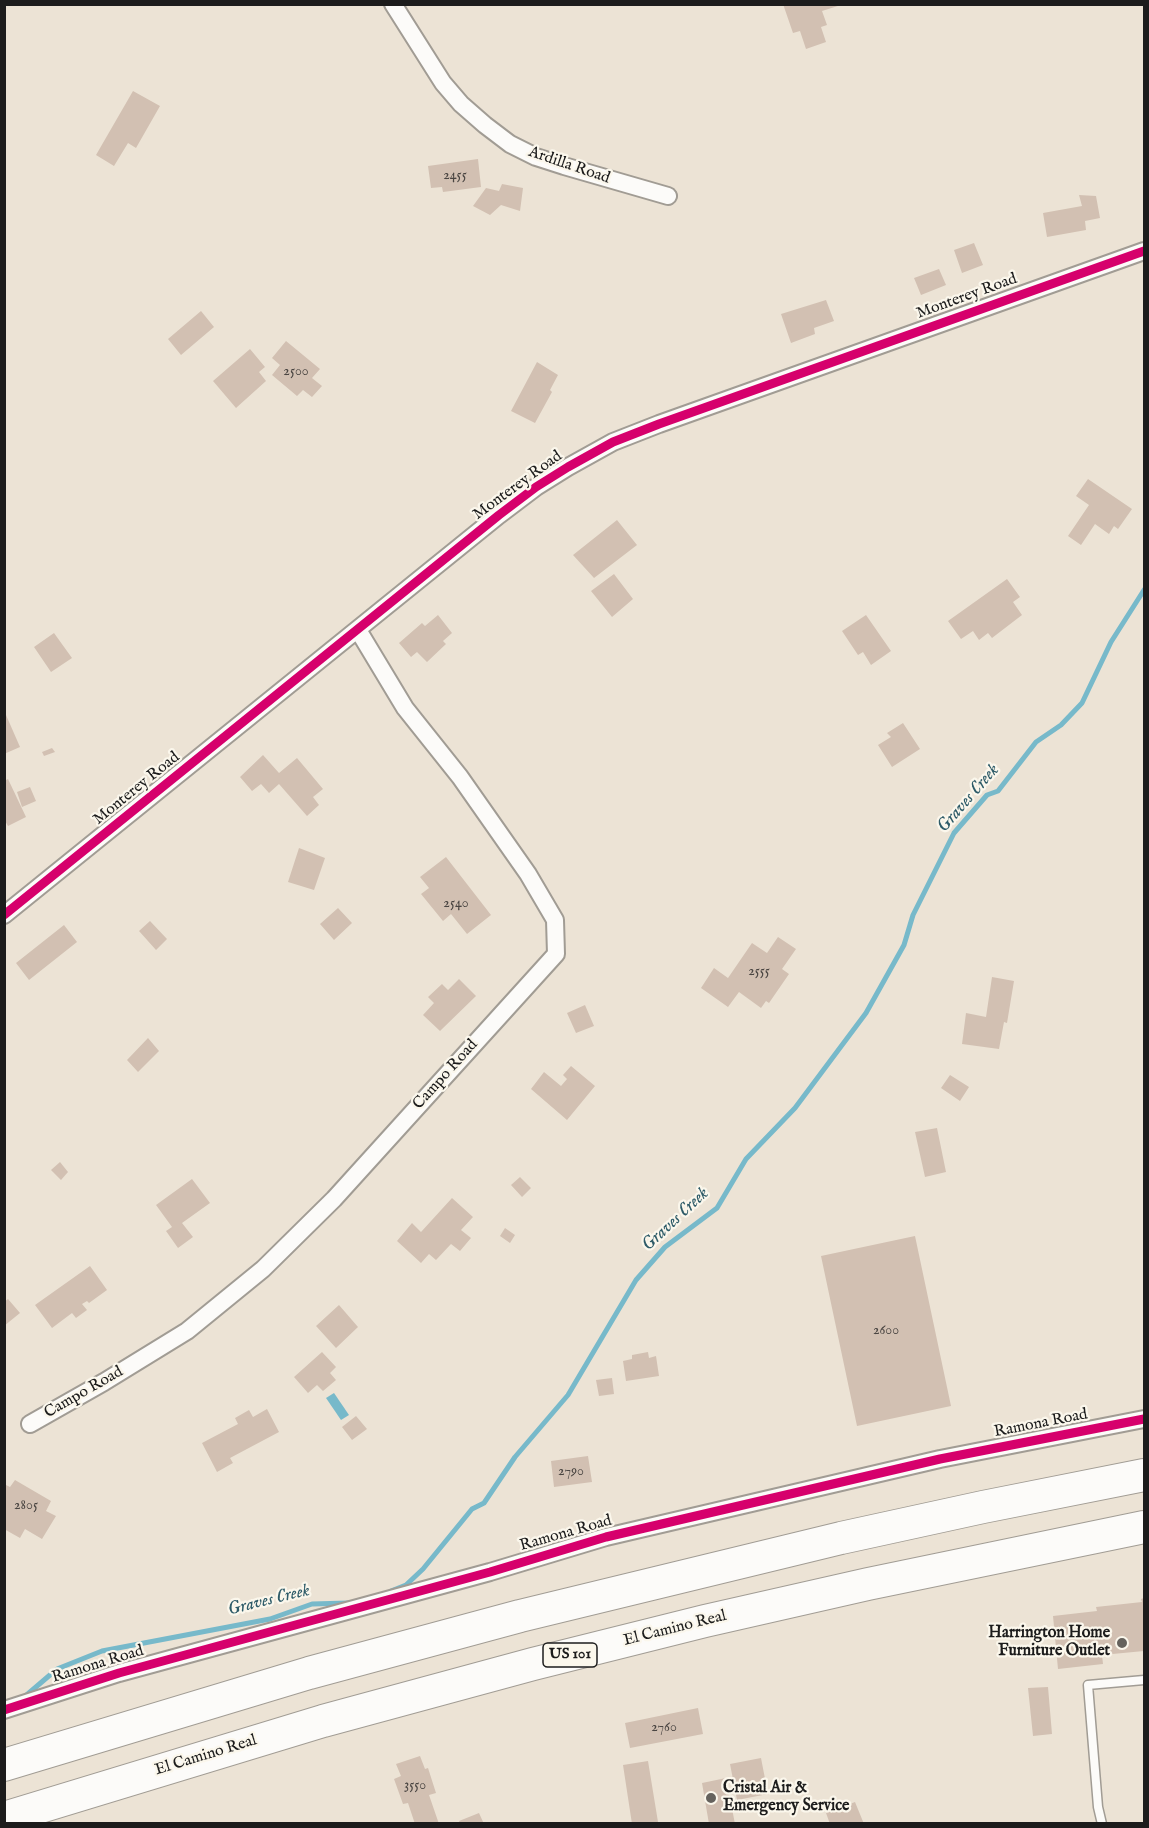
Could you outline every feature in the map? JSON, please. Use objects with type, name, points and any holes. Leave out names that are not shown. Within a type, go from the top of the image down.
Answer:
[{"type":"highway","points":[[4,1765],[309,1673],[520,1616],[841,1539],[983,1507],[1144,1475]]},
{"type":"highway","name":"El Camino Real","points":[[4,1818],[311,1725],[544,1661],[868,1584],[1144,1527]]},
{"type":"street","name":"Ardilla Road","points":[[393,4],[442,83],[477,118],[510,144],[536,157],[668,196]]},
{"type":"street","name":"Monterey Road","points":[[4,915],[536,487],[568,467],[614,442],[659,424],[1144,251]]},
{"type":"street","name":"Campo Road","points":[[30,1424],[96,1387],[187,1331],[263,1269],[334,1199],[556,954],[555,920],[528,874],[460,777],[405,708],[357,630]]},
{"type":"street","name":"Ramona Road","points":[[4,1710],[119,1673],[490,1572],[606,1537],[940,1459],[1144,1419]]},
{"type":"lane","points":[[1102,1824],[1098,1808],[1088,1685],[1144,1680]]},
{"type":"water","points":[[334,1393],[349,1415],[341,1420],[326,1398]]},
{"type":"building","points":[[783,4],[841,5],[822,11],[827,25],[821,27],[826,42],[806,49],[800,31],[793,33]]},
{"type":"building","points":[[133,91],[160,106],[136,148],[128,143],[114,166],[96,155]]},
{"type":"building","points":[[478,159],[481,187],[443,192],[442,187],[431,188],[428,166]]},
{"type":"building","points":[[502,184],[523,188],[520,211],[501,205],[490,215],[473,206],[486,188],[499,191]]},
{"type":"building","points":[[1079,195],[1096,196],[1100,218],[1085,221],[1086,230],[1047,237],[1043,213],[1082,206]]},
{"type":"building","points":[[974,243],[983,265],[962,273],[954,250]]},
{"type":"building","points":[[939,269],[946,285],[921,295],[914,278]]},
{"type":"building","points":[[826,300],[834,321],[814,328],[815,334],[791,343],[781,314]]},
{"type":"building","points":[[201,311],[214,327],[181,355],[168,339]]},
{"type":"building","points":[[286,341],[320,369],[312,378],[322,386],[312,397],[303,390],[297,396],[272,375],[280,365],[272,358]]},
{"type":"building","points":[[250,349],[265,367],[259,372],[266,381],[236,408],[213,381]]},
{"type":"building","points":[[537,362],[558,375],[550,390],[552,392],[535,423],[511,411]]},
{"type":"building","points":[[1088,479],[1132,509],[1118,529],[1114,526],[1109,534],[1095,524],[1081,545],[1068,536],[1089,505],[1076,496]]},
{"type":"building","points":[[617,520],[637,545],[594,578],[573,555]]},
{"type":"building","points":[[614,574],[633,599],[612,617],[591,591]]},
{"type":"building","points":[[1007,579],[1020,597],[1013,602],[1022,615],[992,638],[988,633],[979,640],[973,631],[961,639],[948,621]]},
{"type":"building","points":[[438,615],[452,633],[443,641],[446,644],[427,662],[417,652],[411,657],[399,643],[422,623],[425,626]]},
{"type":"building","points":[[866,615],[891,651],[871,665],[863,652],[858,655],[842,631]]},
{"type":"building","points":[[54,633],[72,658],[51,672],[34,647]]},
{"type":"building","points":[[6,715],[20,747],[4,754],[4,716]]},
{"type":"building","points":[[903,723],[920,749],[892,767],[878,745],[891,737],[887,733]]},
{"type":"building","points":[[52,748],[55,752],[44,756],[42,752]]},
{"type":"building","points":[[263,755],[279,773],[297,758],[323,789],[313,797],[319,805],[307,816],[279,784],[269,793],[261,784],[252,791],[240,777]]},
{"type":"building","points":[[8,779],[26,817],[8,826],[4,819],[4,781]]},
{"type":"building","points":[[30,787],[36,801],[22,807],[17,792]]},
{"type":"building","points":[[299,848],[325,858],[314,890],[288,882]]},
{"type":"building","points":[[446,857],[491,915],[467,934],[451,914],[443,921],[421,894],[429,888],[420,877]]},
{"type":"building","points":[[338,908],[352,923],[334,940],[320,924]]},
{"type":"building","points":[[150,921],[167,939],[156,950],[139,931]]},
{"type":"building","points":[[64,925],[77,942],[29,980],[16,963]]},
{"type":"building","points":[[778,937],[796,949],[782,969],[789,974],[769,1003],[766,1001],[761,1008],[739,992],[728,1007],[701,988],[714,968],[728,978],[752,943],[767,953]]},
{"type":"building","points":[[992,977],[1014,981],[1007,1023],[1004,1022],[999,1049],[962,1044],[966,1013],[986,1017]]},
{"type":"building","points":[[459,979],[476,996],[440,1031],[423,1015],[434,1003],[428,997],[442,984],[448,990]]},
{"type":"building","points":[[585,1005],[594,1026],[576,1033],[567,1013]]},
{"type":"building","points":[[148,1038],[159,1051],[138,1072],[127,1060]]},
{"type":"building","points":[[571,1066],[595,1086],[567,1120],[531,1089],[544,1072],[561,1086],[567,1079],[563,1075]]},
{"type":"building","points":[[950,1075],[969,1087],[960,1101],[941,1088]]},
{"type":"building","points":[[937,1128],[946,1172],[925,1177],[915,1132]]},
{"type":"building","points":[[60,1162],[68,1172],[61,1180],[51,1170]]},
{"type":"building","points":[[520,1177],[531,1188],[522,1197],[511,1185]]},
{"type":"building","points":[[192,1179],[210,1203],[182,1223],[193,1237],[178,1248],[166,1231],[172,1227],[156,1205]]},
{"type":"building","points":[[452,1198],[473,1217],[461,1230],[471,1238],[460,1251],[451,1244],[436,1260],[429,1254],[421,1263],[397,1241],[412,1223],[421,1232]]},
{"type":"building","points":[[505,1228],[515,1235],[510,1243],[500,1236]]},
{"type":"building","points":[[915,1236],[951,1406],[857,1426],[821,1256]]},
{"type":"building","points":[[90,1266],[107,1290],[89,1303],[87,1301],[82,1304],[87,1310],[76,1318],[72,1313],[52,1328],[35,1305]]},
{"type":"building","points":[[8,1299],[20,1313],[4,1326],[4,1302]]},
{"type":"building","points":[[339,1305],[358,1327],[336,1348],[316,1326]]},
{"type":"building","points":[[322,1352],[336,1367],[330,1373],[336,1380],[323,1391],[317,1385],[308,1393],[294,1377]]},
{"type":"building","points":[[648,1352],[649,1358],[656,1356],[659,1376],[626,1381],[623,1361],[632,1359],[632,1355]]},
{"type":"building","points":[[612,1378],[614,1394],[599,1396],[596,1380]]},
{"type":"building","points":[[267,1409],[279,1432],[230,1458],[233,1463],[217,1472],[202,1443],[238,1424],[235,1418],[249,1410],[253,1417]]},
{"type":"building","points":[[356,1416],[367,1429],[352,1440],[342,1427]]},
{"type":"building","points":[[588,1456],[592,1482],[554,1487],[551,1461]]},
{"type":"building","points":[[15,1480],[51,1501],[46,1511],[56,1516],[42,1539],[25,1529],[20,1538],[4,1529],[4,1484],[10,1487]]},
{"type":"building","points":[[1144,1598],[1144,1651],[1102,1655],[1103,1664],[1058,1669],[1053,1616],[1097,1611],[1096,1607],[1142,1602],[1141,1599]]},
{"type":"building","points":[[1048,1687],[1052,1734],[1033,1736],[1028,1688]]},
{"type":"building","points":[[698,1708],[703,1734],[630,1748],[625,1723]]},
{"type":"building","points":[[420,1756],[425,1769],[428,1768],[436,1793],[429,1795],[439,1824],[415,1824],[408,1803],[403,1804],[394,1779],[401,1776],[396,1764]]},
{"type":"building","points":[[761,1758],[768,1794],[737,1800],[730,1764]]},
{"type":"building","points":[[648,1761],[658,1822],[632,1824],[623,1765]]},
{"type":"building","points":[[726,1778],[735,1824],[709,1824],[702,1783]]},
{"type":"building","points":[[855,1802],[864,1824],[830,1824],[826,1813]]},
{"type":"building","points":[[479,1813],[484,1824],[460,1824],[459,1821]]},
{"type":"waterway","name":"Graves Creek","points":[[391,1591],[406,1585],[423,1569],[472,1509],[484,1503],[515,1457],[568,1395],[636,1280],[665,1247],[717,1208],[746,1159],[795,1108],[866,1013],[904,945],[913,915],[954,833],[987,795],[998,791],[1036,742],[1061,725],[1082,703],[1111,642],[1144,590]]},
{"type":"waterway","name":"Graves Creek","points":[[23,1698],[57,1669],[102,1651],[270,1619],[312,1604],[348,1603]]},
{"type":"cycle path","points":[[4,915],[499,515],[536,487],[568,467],[613,442],[659,424],[1144,251]]},
{"type":"cycle path","points":[[4,1710],[119,1673],[490,1572],[606,1537],[940,1459],[1144,1419]]},
{"type":"place","name":"Harrington Home Furniture Outlet","points":[[1122,1643]]},
{"type":"place","name":"Cristal Air & Emergency Service","points":[[711,1798]]}]
